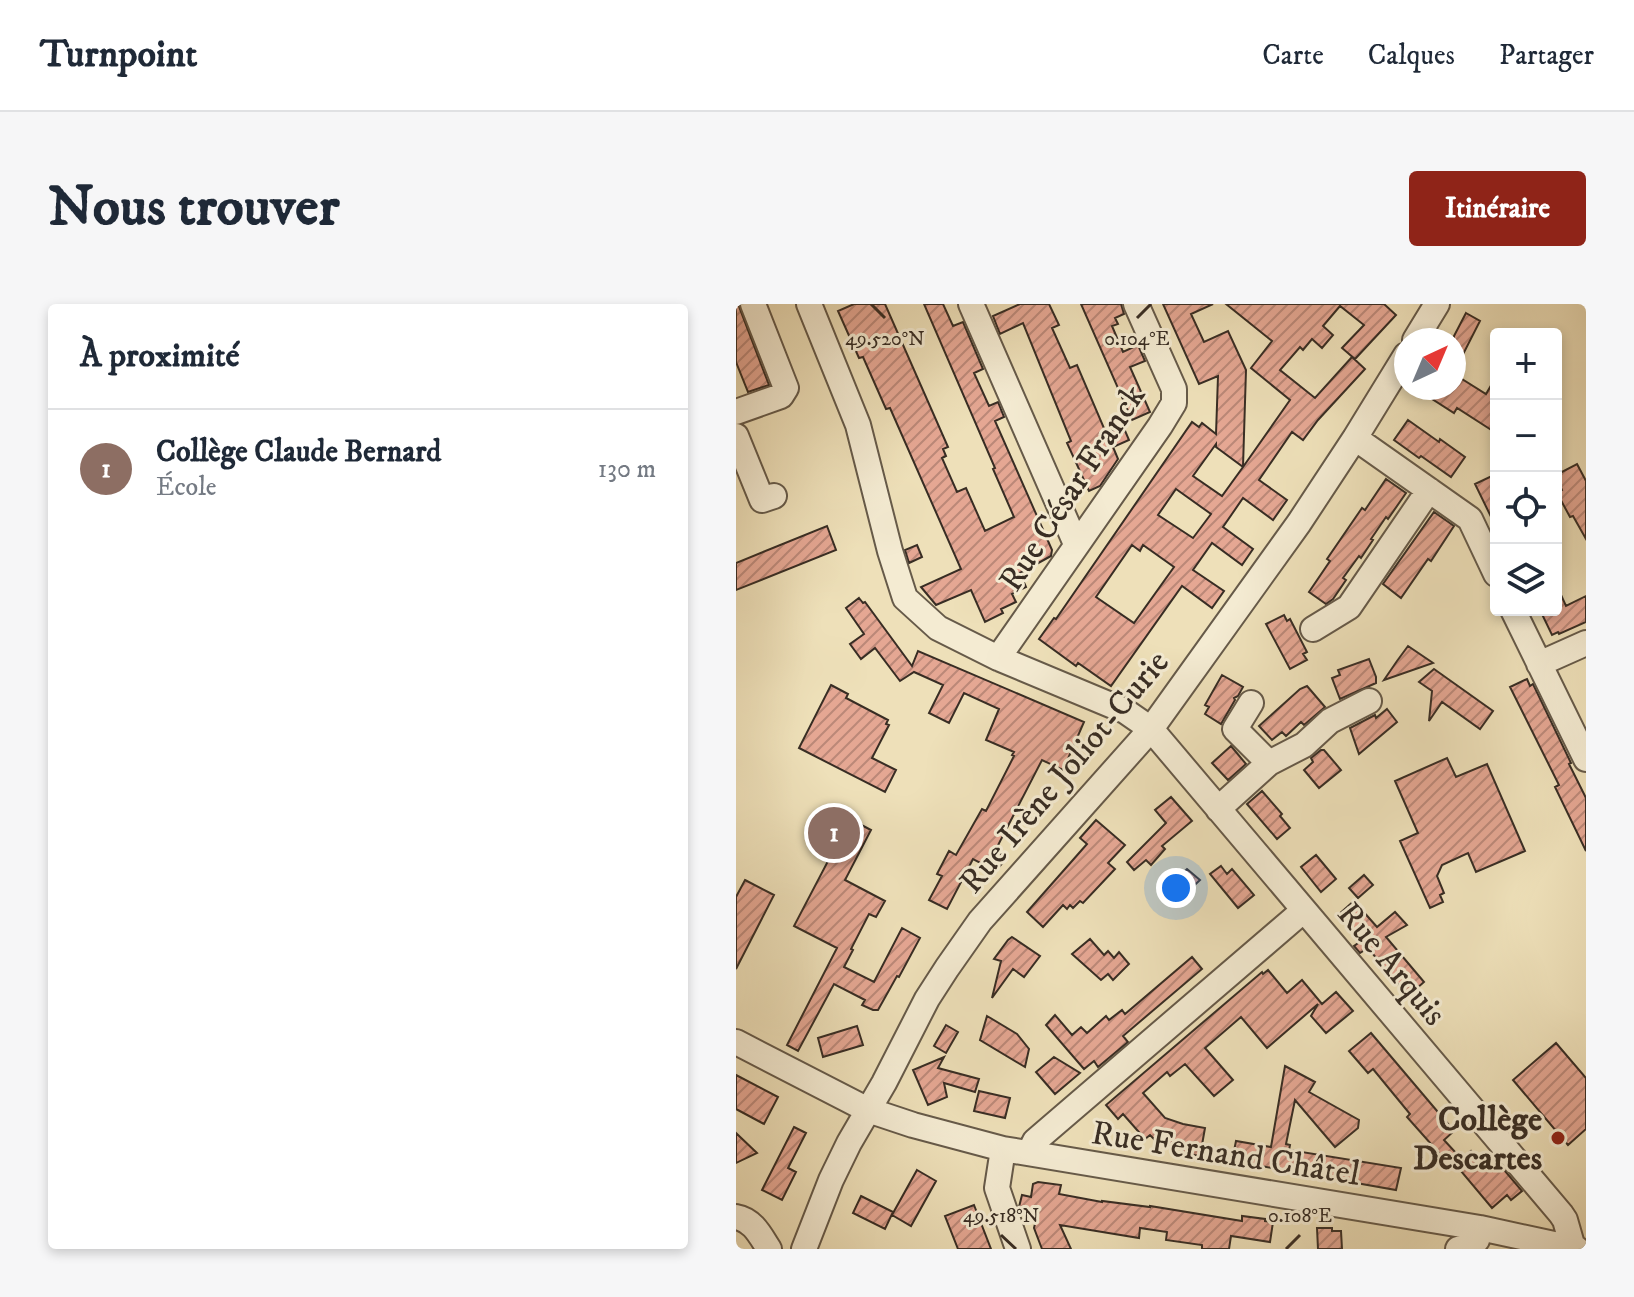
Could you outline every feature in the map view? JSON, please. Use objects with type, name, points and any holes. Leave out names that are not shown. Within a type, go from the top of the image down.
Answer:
[{"type":"street","points":[[736,412],[781,396],[786,388],[753,304]]},
{"type":"street","name":"Rue Arquis","points":[[809,304],[858,425],[905,598],[938,628],[998,658],[1125,711],[1151,729],[1561,1214],[1565,1220],[1568,1248]]},
{"type":"street","points":[[971,304],[1076,544]]},
{"type":"street","name":"Rue César Franck","points":[[998,658],[1174,403],[1174,389],[1136,304]]},
{"type":"street","points":[[1422,328],[1436,305]]},
{"type":"street","name":"Rue Irène Joliot-Curie","points":[[804,1249],[849,1143],[927,999],[980,921],[1151,729],[1299,523],[1394,375]]},
{"type":"street","points":[[736,436],[762,500],[774,496]]},
{"type":"street","points":[[1355,438],[1470,519],[1490,561]]},
{"type":"street","points":[[1313,629],[1349,607],[1429,490]]},
{"type":"street","points":[[1516,616],[1586,759]]},
{"type":"street","points":[[1539,664],[1586,643]]},
{"type":"street","points":[[1218,809],[1269,763],[1304,745],[1330,721],[1369,701]]},
{"type":"street","points":[[1251,703],[1235,729],[1269,763]]},
{"type":"street","points":[[1029,1153],[1035,1141],[1304,910]]},
{"type":"street","name":"Rue Fernand Châtel","points":[[736,1042],[868,1110],[1003,1149],[1480,1228],[1568,1248]]},
{"type":"street","points":[[1003,1149],[997,1188],[1018,1249]]},
{"type":"street","points":[[736,1217],[746,1219],[757,1229],[769,1249]]},
{"type":"street","points":[[1458,1249],[1471,1246],[1477,1240],[1480,1228]]},
{"type":"building","points":[[736,304],[769,385],[748,392],[736,362]]},
{"type":"building","points":[[854,304],[885,304],[948,447],[943,449],[946,456],[942,458],[957,492],[966,488],[985,531],[1014,517],[924,304],[943,304],[953,326],[963,322],[983,369],[974,373],[989,406],[998,402],[1004,417],[995,421],[1052,550],[1051,556],[1020,573],[1026,587],[1012,594],[1016,602],[985,622],[971,590],[936,605],[921,587],[961,569],[890,408],[886,409],[838,311]]},
{"type":"building","points":[[1020,304],[1049,304],[1059,325],[1052,328],[1070,368],[1077,365],[1106,433],[1123,426],[1129,440],[1113,447],[1118,459],[1100,486],[1089,491],[1067,443],[1071,441],[1023,323],[1000,334],[993,316]]},
{"type":"building","points":[[1081,304],[1121,304],[1124,314],[1115,318],[1118,324],[1112,326],[1123,352],[1138,345],[1145,361],[1130,367],[1150,412],[1132,420]]},
{"type":"building","points":[[1163,304],[1213,304],[1191,314],[1204,342],[1228,331],[1246,370],[1243,467],[1290,400],[1251,368],[1272,341],[1226,304],[1384,304],[1396,315],[1355,359],[1342,348],[1364,325],[1340,306],[1323,326],[1333,335],[1322,348],[1312,339],[1303,350],[1300,347],[1280,370],[1315,398],[1352,357],[1365,369],[1303,440],[1292,432],[1259,480],[1287,500],[1273,520],[1243,498],[1223,527],[1253,549],[1242,565],[1212,543],[1193,570],[1224,591],[1212,608],[1182,586],[1111,686],[1039,639],[1192,422],[1199,427],[1202,423],[1216,434],[1218,376],[1199,384]],"holes":[[[1216,444],[1243,467],[1222,496],[1193,476]],[[1176,489],[1211,514],[1193,538],[1158,515]],[[1132,545],[1140,551],[1143,545],[1174,567],[1134,623],[1096,597]]]},
{"type":"building","points":[[1466,313],[1480,321],[1466,348],[1466,328],[1458,328]]},
{"type":"building","points":[[1466,382],[1486,394],[1490,387],[1490,429],[1457,408],[1454,413],[1434,400],[1466,400]]},
{"type":"building","points":[[1408,420],[1465,457],[1451,477],[1394,440]]},
{"type":"building","points":[[1577,464],[1586,481],[1586,539],[1562,502],[1562,472]]},
{"type":"building","points":[[1490,477],[1490,515],[1475,484]]},
{"type":"building","points":[[1386,479],[1406,493],[1388,519],[1386,517],[1361,558],[1359,556],[1343,578],[1346,580],[1333,599],[1326,604],[1309,592],[1330,561],[1327,559]]},
{"type":"building","points":[[1434,512],[1454,526],[1401,598],[1383,584]]},
{"type":"building","points":[[827,526],[836,550],[736,590],[736,563]]},
{"type":"building","points":[[917,545],[922,557],[909,563],[905,550]]},
{"type":"building","points":[[1586,596],[1586,622],[1552,635],[1543,616],[1562,616],[1562,597],[1566,606]]},
{"type":"building","points":[[859,598],[912,666],[918,651],[1084,722],[1063,770],[1042,760],[995,851],[1007,857],[996,871],[973,859],[947,909],[929,900],[942,876],[937,874],[949,851],[956,855],[982,809],[986,811],[1014,752],[986,740],[999,709],[964,693],[949,723],[929,713],[943,685],[914,672],[900,681],[875,648],[861,659],[850,644],[864,634],[846,608]]},
{"type":"building","points":[[1284,615],[1287,621],[1290,619],[1307,652],[1303,654],[1307,660],[1290,669],[1266,624]]},
{"type":"building","points":[[1408,646],[1433,663],[1384,680],[1397,661]]},
{"type":"building","points":[[1369,659],[1376,683],[1340,699],[1332,678],[1340,675],[1338,670]]},
{"type":"building","points":[[1434,669],[1493,711],[1480,729],[1442,702],[1429,721],[1432,691],[1419,682]]},
{"type":"building","points":[[1222,675],[1243,687],[1221,724],[1205,714],[1209,707],[1205,705]]},
{"type":"building","points":[[1527,679],[1530,686],[1533,684],[1586,798],[1586,851],[1555,787],[1559,785],[1510,687]]},
{"type":"building","points":[[831,685],[848,694],[846,698],[888,720],[886,724],[889,725],[872,758],[896,770],[885,792],[799,748]]},
{"type":"building","points":[[1307,686],[1325,707],[1304,725],[1301,722],[1286,736],[1282,732],[1272,740],[1259,726]]},
{"type":"building","points":[[1387,709],[1397,722],[1359,754],[1350,728],[1375,715],[1376,718]]},
{"type":"building","points":[[1231,746],[1246,764],[1228,780],[1212,763]]},
{"type":"building","points":[[1321,750],[1341,770],[1319,788],[1304,770],[1313,762],[1311,758]]},
{"type":"building","points":[[1447,758],[1456,777],[1487,764],[1525,851],[1476,872],[1468,853],[1442,865],[1437,876],[1444,893],[1440,895],[1443,902],[1430,908],[1400,841],[1418,833],[1395,781]]},
{"type":"building","points":[[1262,791],[1290,828],[1277,839],[1247,804]]},
{"type":"building","points":[[1171,797],[1192,821],[1162,846],[1165,849],[1151,865],[1146,860],[1134,870],[1127,862],[1166,823],[1155,810]]},
{"type":"building","points":[[850,819],[871,830],[845,880],[885,901],[876,917],[869,914],[844,967],[874,982],[902,928],[920,938],[878,1010],[862,1005],[865,1000],[834,984],[798,1051],[787,1045],[837,948],[794,926]]},
{"type":"building","points":[[1096,820],[1125,845],[1108,863],[1115,869],[1083,903],[1080,901],[1067,909],[1063,905],[1043,927],[1027,912],[1087,844],[1080,838]]},
{"type":"building","points":[[1316,855],[1336,879],[1321,892],[1301,867]]},
{"type":"building","points":[[1221,866],[1227,874],[1232,869],[1254,895],[1238,908],[1210,874]]},
{"type":"building","points":[[1187,869],[1200,880],[1186,893],[1175,880]]},
{"type":"building","points":[[1364,875],[1373,885],[1358,898],[1349,888]]},
{"type":"building","points":[[745,880],[774,895],[736,969],[736,897]]},
{"type":"building","points":[[1354,901],[1377,927],[1395,912],[1407,925],[1386,937],[1424,982],[1408,996],[1368,948],[1360,953],[1354,946],[1361,941],[1339,914]]},
{"type":"building","points":[[1012,937],[1040,956],[1024,977],[1013,969],[992,998],[1001,961],[994,959]]},
{"type":"building","points":[[1090,939],[1104,955],[1108,951],[1114,958],[1119,952],[1129,964],[1113,980],[1108,974],[1101,980],[1072,954]]},
{"type":"building","points":[[1192,957],[1202,969],[1123,1036],[1128,1042],[1098,1067],[1094,1061],[1084,1069],[1046,1025],[1055,1015],[1072,1035],[1081,1027],[1087,1033],[1106,1016],[1109,1020],[1122,1010],[1125,1014]]},
{"type":"building","points":[[1268,970],[1287,993],[1302,980],[1322,1004],[1336,992],[1353,1011],[1326,1033],[1311,1016],[1318,1004],[1267,1048],[1241,1017],[1205,1048],[1233,1080],[1214,1096],[1185,1064],[1170,1076],[1167,1072],[1143,1093],[1165,1118],[1205,1128],[1200,1156],[1182,1153],[1183,1147],[1158,1143],[1150,1135],[1145,1139],[1123,1114],[1118,1119],[1106,1105]]},
{"type":"building","points":[[987,1016],[1017,1034],[1029,1049],[1025,1067],[980,1040]]},
{"type":"building","points":[[946,1025],[958,1032],[946,1053],[934,1046]]},
{"type":"building","points":[[857,1026],[863,1045],[823,1057],[818,1038]]},
{"type":"building","points":[[1371,1033],[1454,1131],[1444,1140],[1456,1153],[1447,1162],[1407,1117],[1410,1114],[1373,1069],[1368,1073],[1349,1051]]},
{"type":"building","points":[[1556,1043],[1586,1078],[1586,1129],[1568,1145],[1513,1080]]},
{"type":"building","points":[[944,1057],[938,1068],[979,1079],[975,1092],[944,1083],[947,1097],[928,1105],[913,1070]]},
{"type":"building","points":[[1054,1057],[1080,1073],[1055,1094],[1036,1072]]},
{"type":"building","points":[[1285,1066],[1315,1082],[1309,1092],[1359,1120],[1358,1128],[1335,1147],[1295,1100],[1286,1144],[1290,1145],[1289,1150],[1401,1168],[1396,1190],[1232,1161],[1236,1141],[1271,1147]]},
{"type":"building","points":[[736,1075],[778,1097],[764,1124],[736,1109]]},
{"type":"building","points":[[979,1091],[1010,1098],[1005,1118],[974,1111]]},
{"type":"building","points":[[794,1127],[806,1133],[788,1168],[796,1172],[782,1200],[762,1190]]},
{"type":"building","points":[[736,1133],[757,1153],[736,1163]]},
{"type":"building","points":[[1471,1151],[1484,1166],[1494,1158],[1522,1191],[1511,1200],[1507,1195],[1492,1208],[1455,1164]]},
{"type":"building","points":[[917,1170],[936,1181],[911,1226],[892,1215]]},
{"type":"building","points":[[1033,1184],[1061,1185],[1059,1194],[1102,1202],[1150,1206],[1242,1221],[1242,1216],[1265,1219],[1273,1222],[1270,1242],[1231,1236],[1229,1249],[1202,1249],[1202,1245],[1166,1240],[1167,1232],[1140,1228],[1139,1238],[1060,1225],[1071,1249],[1042,1249],[1034,1228],[1037,1216],[1022,1213],[1019,1207],[1022,1195],[1031,1197]]},
{"type":"building","points":[[861,1196],[893,1212],[885,1229],[853,1213]]},
{"type":"building","points":[[974,1205],[991,1249],[958,1249],[945,1216]]},
{"type":"building","points":[[1317,1228],[1341,1231],[1342,1249],[1318,1249]]},
{"type":"place","name":"Collège Claude Bernard","points":[[834,833]]},
{"type":"place","name":"Collège Descartes","points":[[1558,1138]]}]
